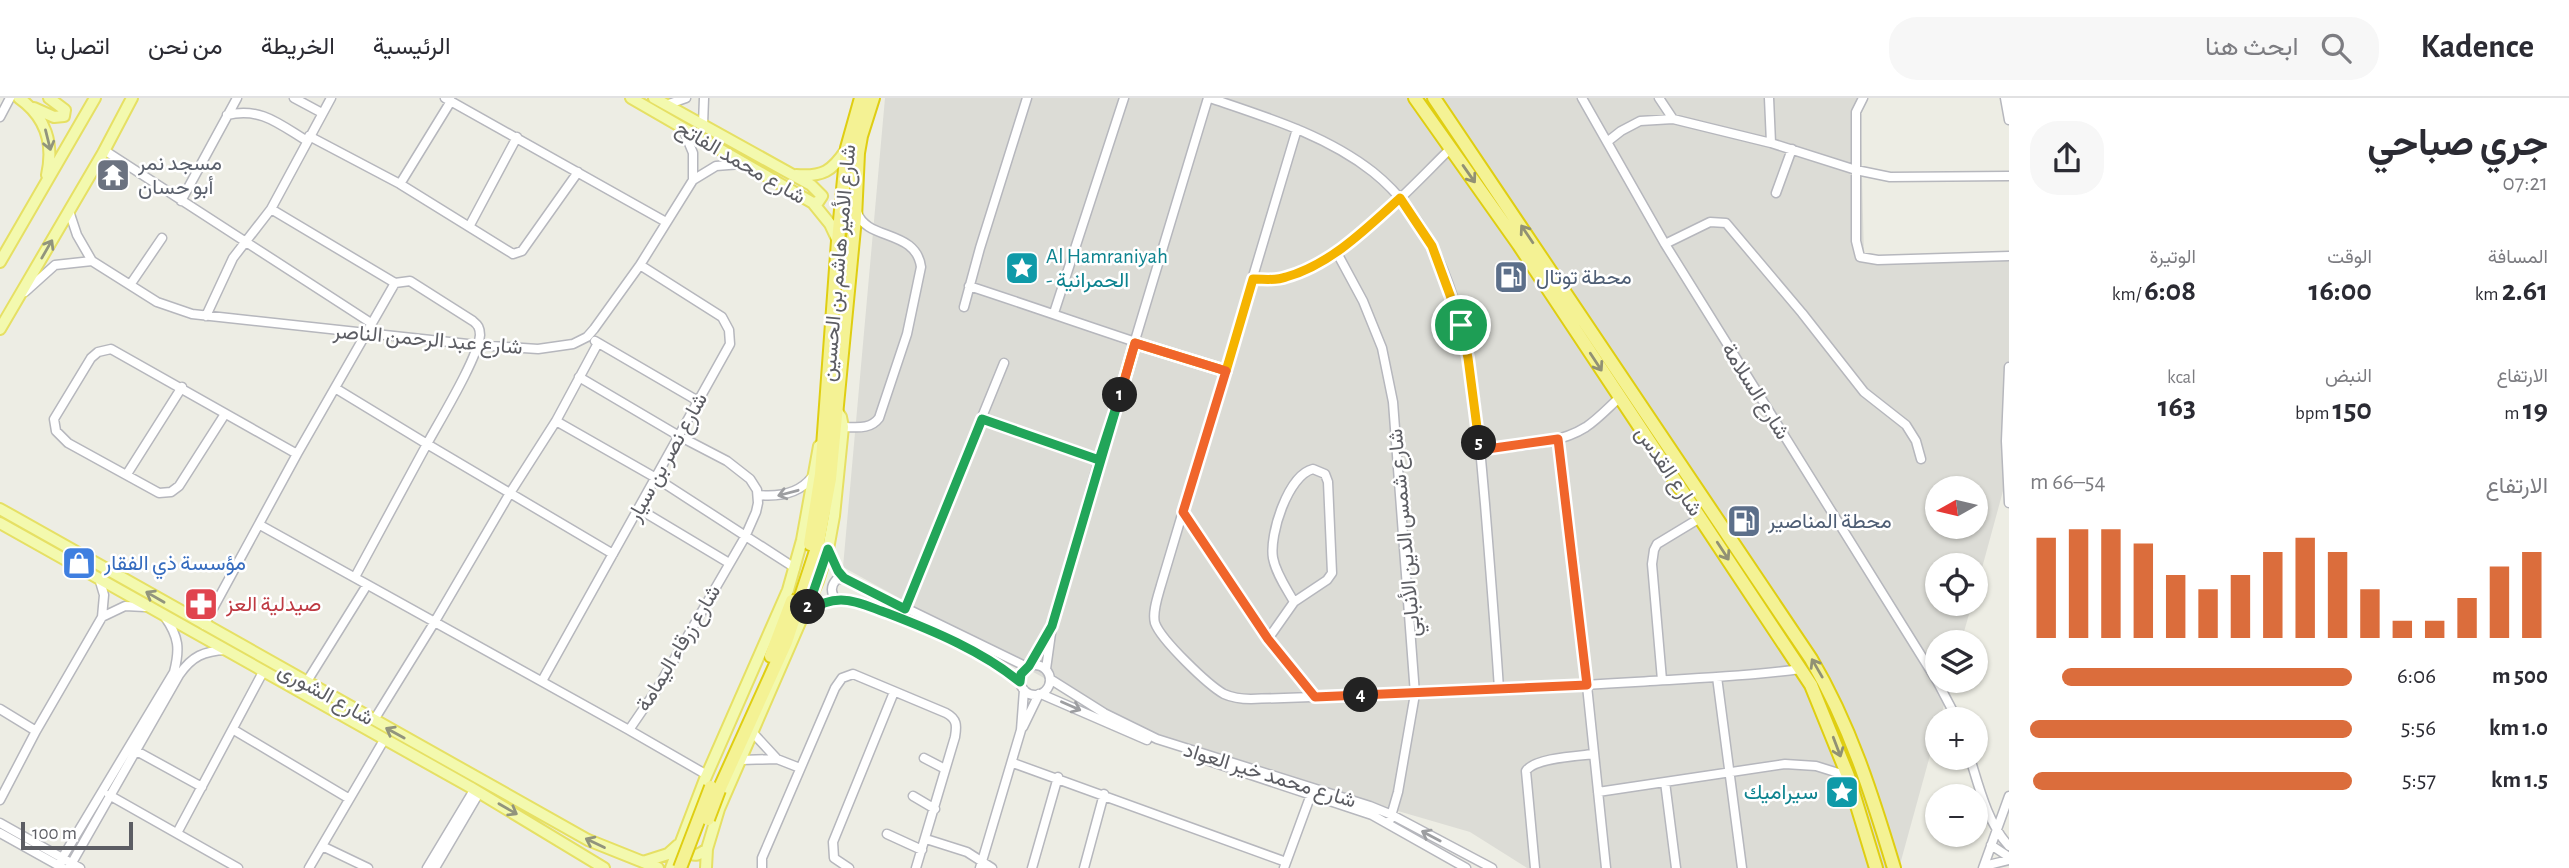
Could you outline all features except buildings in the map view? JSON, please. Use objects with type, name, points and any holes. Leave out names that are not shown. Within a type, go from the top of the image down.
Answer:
[{"type":"highway","name":"شارع الأمير هاشم بن الحسين","points":[[680,868],[712,784],[766,669],[811,540],[821,474],[847,148],[861,98]]},
{"type":"highway","name":"شارع الأمير هاشم بن الحسين","points":[[688,868],[712,784],[786,642],[811,571],[822,524],[837,411],[861,135],[873,98]]},
{"type":"highway","name":"شارع القدس","points":[[1415,98],[1519,245],[1800,669],[1819,702],[1848,776],[1876,868]]},
{"type":"highway","name":"شارع القدس","points":[[1434,98],[1811,659],[1835,701],[1863,768],[1895,868]]},
{"type":"main road","points":[[19,98],[31,107],[54,117],[64,116],[65,110],[62,106],[49,98]]},
{"type":"main road","points":[[0,262],[95,98]]},
{"type":"main road","points":[[0,329],[132,98]]},
{"type":"main road","name":"شارع محمد الفاتح","points":[[631,98],[741,164],[813,203],[830,224],[838,241]]},
{"type":"main road","name":"شارع محمد الفاتح","points":[[654,98],[793,175],[827,172],[835,166],[847,148]]},
{"type":"main road","points":[[31,107],[47,131],[50,145],[51,158],[43,190]]},
{"type":"main road","points":[[793,175],[819,191],[822,196],[820,200],[813,203]]},
{"type":"main road","name":"شارع الأمير هاشم بن الحسين","points":[[706,868],[707,849],[719,809],[806,612],[828,549],[843,427],[842,417],[837,411]]},
{"type":"main road","name":"شارع الأمير هاشم بن الحسين","points":[[671,868],[685,830],[712,784],[795,569],[810,502],[812,477],[824,430]]},
{"type":"main road","name":"شارع الشورى","points":[[0,509],[588,840],[639,865],[658,868]]},
{"type":"main road","name":"شارع الشورى","points":[[0,523],[477,791],[604,868]]},
{"type":"main road","points":[[685,830],[687,851],[696,855],[707,849]]},
{"type":"main road","points":[[639,865],[668,854],[680,843]]},
{"type":"street","points":[[0,117],[10,98]]},
{"type":"street","points":[[181,201],[237,98]]},
{"type":"street","points":[[294,98],[322,113]]},
{"type":"street","points":[[206,316],[222,279],[244,241],[271,209],[331,98]]},
{"type":"street","points":[[666,105],[686,98]]},
{"type":"street","points":[[703,125],[704,98]]},
{"type":"street","points":[[964,307],[1027,98]]},
{"type":"street","points":[[1054,313],[1124,98]]},
{"type":"street","points":[[1045,669],[1052,626],[1099,460],[1209,98],[1297,130],[1340,150],[1360,163],[1400,198],[1432,246],[1461,325],[1468,358],[1480,450],[1499,689]]},
{"type":"street","name":"شارع السلامة","points":[[1581,98],[1665,244],[1925,662]]},
{"type":"street","points":[[1659,98],[1673,119]]},
{"type":"street","points":[[1769,98],[1771,143]]},
{"type":"street","points":[[1863,98],[1856,112],[1856,241],[1860,257],[1878,260],[2009,256]]},
{"type":"street","points":[[2005,98],[2009,120]]},
{"type":"street","points":[[400,184],[448,99],[666,222]]},
{"type":"street","points":[[227,115],[244,112],[263,114],[400,184],[513,254],[522,251],[578,172]]},
{"type":"street","points":[[1607,142],[1640,121],[1673,119],[1771,143],[1856,170],[1889,177],[2009,176]]},
{"type":"street","points":[[683,129],[693,153],[694,180]]},
{"type":"street","points":[[1297,130],[1156,610],[1156,625],[1161,634],[1205,680],[1225,694],[1251,699],[1587,685],[1800,669]]},
{"type":"street","points":[[470,225],[517,136]]},
{"type":"street","points":[[1253,279],[1286,278],[1302,272],[1336,251],[1400,198],[1451,148]]},
{"type":"street","points":[[1776,193],[1792,149]]},
{"type":"street","points":[[104,150],[371,323]]},
{"type":"street","points":[[698,401],[587,337],[640,265],[694,180],[716,166],[741,164]]},
{"type":"street","points":[[843,427],[867,427],[880,418],[907,334],[921,267],[920,258],[910,245],[867,225],[859,218],[855,205]]},
{"type":"street","points":[[271,209],[394,283],[410,281],[479,325],[477,345],[355,577]]},
{"type":"street","name":"شارع عبد الرحمن الناصر","points":[[69,211],[77,235],[92,261],[174,309],[206,316],[477,345],[551,348],[573,344],[587,337]]},
{"type":"street","points":[[1665,244],[1710,222],[1726,222],[1864,392],[1906,425],[1916,441],[1921,459]]},
{"type":"street","points":[[853,231],[858,225],[867,225]]},
{"type":"street","points":[[130,285],[162,238]]},
{"type":"street","name":"شارع شمس الدين الأنبابي","points":[[1336,251],[1363,301],[1382,348],[1389,374],[1400,475],[1415,694],[1408,745],[1390,819]]},
{"type":"street","points":[[20,297],[55,265],[92,261]]},
{"type":"street","name":"شارع نصر بن سيار","points":[[542,681],[730,344],[729,330],[722,317],[640,265]]},
{"type":"street","points":[[204,625],[394,283]]},
{"type":"street","points":[[969,286],[1226,371]]},
{"type":"street","points":[[374,720],[555,421],[598,343]]},
{"type":"street","points":[[225,414],[176,489],[159,493],[68,443],[56,431],[55,415],[84,368],[98,352],[111,349],[297,454]]},
{"type":"street","points":[[900,618],[1004,363]]},
{"type":"street","points":[[2009,367],[2006,441],[2009,502]]},
{"type":"street","points":[[579,377],[727,461],[754,485],[758,495],[779,496],[797,491],[812,477]]},
{"type":"street","points":[[127,474],[182,387]]},
{"type":"street","points":[[335,388],[613,554]]},
{"type":"street","points":[[1480,450],[1558,439],[1587,426],[1619,398]]},
{"type":"street","points":[[982,419],[1099,460]]},
{"type":"street","points":[[555,421],[656,478],[795,569]]},
{"type":"street","points":[[1558,439],[1606,868]]},
{"type":"street","points":[[1268,639],[1294,603],[1327,580],[1333,568],[1328,482],[1325,474],[1313,469],[1306,471],[1293,484],[1284,504],[1273,545],[1274,562],[1294,603]]},
{"type":"street","name":"شارع زرقاء اليمامة","points":[[260,525],[629,730],[745,537],[757,512],[758,495]]},
{"type":"street","points":[[639,509],[729,563]]},
{"type":"street","points":[[1183,512],[1268,639],[1315,697]]},
{"type":"street","points":[[1662,680],[1652,564],[1654,550],[1657,544],[1700,518]]},
{"type":"street","points":[[828,549],[844,578],[1028,666],[1038,665],[1045,669],[1050,679],[1049,685],[1040,694],[1021,730]]},
{"type":"street","points":[[0,800],[36,731],[102,617],[104,595],[99,578]]},
{"type":"street","points":[[836,600],[832,594],[832,586],[836,580],[844,578]]},
{"type":"street","points":[[306,683],[367,585]]},
{"type":"street","points":[[806,612],[820,604],[836,600],[861,603],[969,650],[1034,695],[1040,694]]},
{"type":"street","points":[[102,617],[125,607],[148,607]]},
{"type":"street","points":[[0,833],[56,864],[74,866],[107,794],[174,672],[178,639],[165,617]]},
{"type":"street","points":[[981,864],[1021,730],[1021,674],[1052,626]]},
{"type":"street","points":[[132,749],[186,665],[205,652],[226,650]]},
{"type":"street","points":[[177,833],[263,672]]},
{"type":"street","points":[[762,868],[762,858],[835,688],[842,678],[848,675],[859,675],[946,713],[954,719],[957,726],[916,868]]},
{"type":"street","points":[[1717,677],[1742,868]]},
{"type":"street","name":"شارع محمد خير العواد","points":[[1050,679],[1104,713],[1157,739],[1313,790],[1390,819],[1492,868]]},
{"type":"street","points":[[849,868],[834,858],[833,842],[894,692]]},
{"type":"street","name":"شارع محمد خير العواد","points":[[1040,694],[1169,748],[1313,790]]},
{"type":"street","points":[[0,709],[36,731]]},
{"type":"street","points":[[234,730],[348,798]]},
{"type":"street","points":[[629,730],[712,784]]},
{"type":"street","points":[[753,733],[777,759]]},
{"type":"street","points":[[309,868],[384,740]]},
{"type":"street","points":[[132,749],[202,787]]},
{"type":"street","points":[[1535,868],[1526,771],[1533,764],[1594,754]]},
{"type":"street","points":[[923,758],[946,769]]},
{"type":"street","points":[[741,760],[777,759],[800,768]]},
{"type":"street","points":[[1013,762],[1104,794],[1285,865],[1313,790]]},
{"type":"street","points":[[1598,792],[1785,764],[1807,764],[1848,776]]},
{"type":"street","points":[[1974,770],[1981,794],[2009,846]]},
{"type":"street","points":[[1032,868],[1058,777]]},
{"type":"street","points":[[1665,782],[1676,868]]},
{"type":"street","points":[[427,868],[477,791]]},
{"type":"street","points":[[435,868],[477,791]]},
{"type":"street","points":[[107,794],[238,868]]},
{"type":"street","points":[[56,864],[107,794]]},
{"type":"street","points":[[1084,868],[1104,794]]},
{"type":"street","points":[[913,796],[935,809]]},
{"type":"street","points":[[1984,867],[2009,796]]},
{"type":"street","name":"شارع محمد خير العواد","points":[[1390,819],[1466,868]]},
{"type":"street","points":[[0,823],[56,864]]},
{"type":"street","points":[[887,834],[922,850]]},
{"type":"street","points":[[926,839],[958,849],[992,868]]},
{"type":"street","points":[[1991,845],[2009,859]]},
{"type":"street","points":[[322,846],[368,868]]},
{"type":"street","points":[[1984,867],[2009,859]]},
{"type":"shaded area","points":[[885,98],[1860,98],[1864,256],[2009,253],[2009,469],[1986,553],[1925,553],[1925,616],[1969,616],[1964,630],[1925,630],[1925,693],[1948,693],[1943,707],[1925,707],[1926,770],[1899,868],[1527,868],[1470,832],[1158,741],[843,567]]},
{"type":"place","name":"مسجد نمر أبو حسان","points":[[113,175]]},
{"type":"place","name":"Al Hamraniyah - الحمرانية","points":[[1022,268]]},
{"type":"place","name":"محطة توتال","points":[[1511,277]]},
{"type":"place","name":"محطة المناصير","points":[[1744,521]]},
{"type":"place","name":"مؤسسة ذي الفقار","points":[[79,563]]},
{"type":"place","name":"صيدلية العز","points":[[201,604]]},
{"type":"place","name":"سيراميك","points":[[1842,792]]},
{"type":"route","points":[[1461,325],[1432,246],[1400,198],[1368,227],[1302,272],[1273,280],[1253,279],[1226,371],[1135,343],[1099,460],[982,419],[905,609],[844,578],[828,549],[806,612],[826,601],[861,603],[937,634],[998,666],[1020,682],[1021,674],[1029,666],[1052,626],[1135,343],[1226,371],[1183,512],[1268,639],[1315,697],[1587,685],[1558,439],[1480,450],[1461,325]]}]
